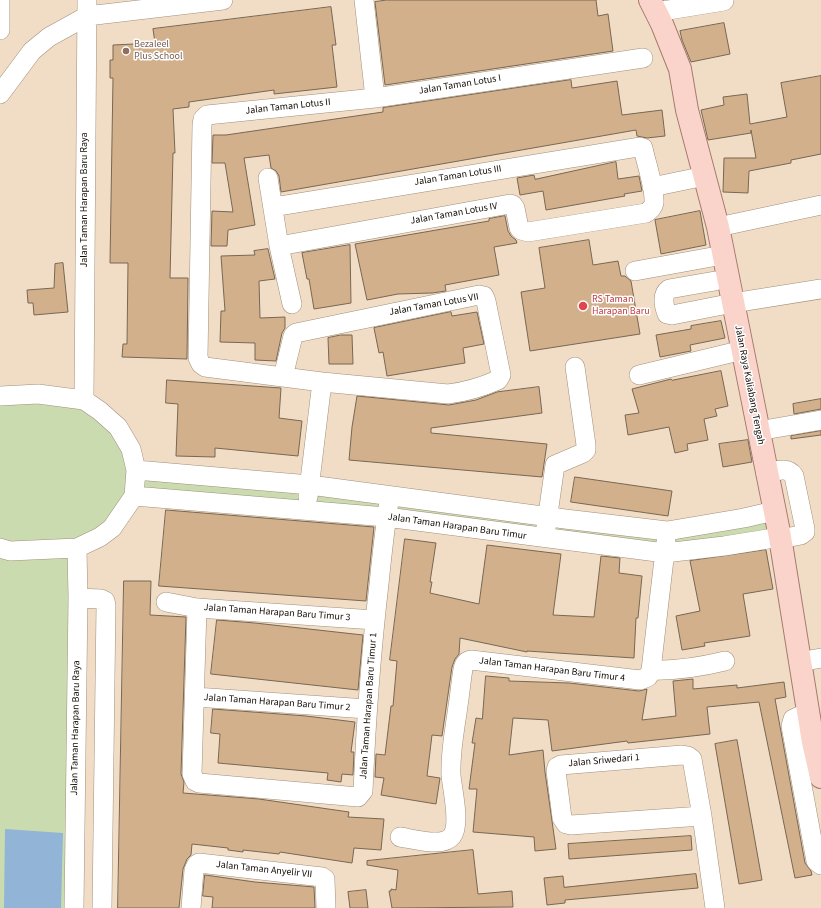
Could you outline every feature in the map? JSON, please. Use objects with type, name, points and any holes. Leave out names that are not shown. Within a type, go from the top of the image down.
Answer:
[{"type":"main road","name":"Jalan Raya Kaliabang Tengah","points":[[653,6],[680,69],[687,110],[718,228],[780,538],[799,662],[813,742],[821,777]]},
{"type":"street","points":[[0,0],[0,30]]},
{"type":"street","points":[[0,94],[32,51],[87,8],[223,0]]},
{"type":"street","points":[[364,0],[375,98]]},
{"type":"street","points":[[653,6],[724,1]]},
{"type":"street","name":"Jalan Taman Harapan Baru Raya","points":[[84,400],[87,8]]},
{"type":"street","name":"Jalan Taman Lotus I","points":[[375,98],[642,58]]},
{"type":"street","name":"Jalan Taman Lotus II","points":[[203,119],[207,115],[214,114],[375,98]]},
{"type":"street","name":"Jalan Taman Lotus VII","points":[[203,119],[198,358],[200,364],[205,367],[283,377],[322,382],[448,394],[461,392],[498,380],[501,375],[486,301],[484,296],[479,295],[296,333],[293,336],[283,377]]},
{"type":"street","name":"Jalan Taman Lotus III","points":[[273,207],[641,147],[643,148],[652,187]]},
{"type":"street","points":[[652,187],[705,176]]},
{"type":"street","points":[[268,178],[279,246],[292,304]]},
{"type":"street","name":"Jalan Taman Lotus IV","points":[[279,246],[510,204],[515,208],[519,228],[528,232],[646,213],[652,208],[654,203],[652,187]]},
{"type":"street","points":[[718,228],[820,207]]},
{"type":"street","points":[[636,271],[723,255]]},
{"type":"street","points":[[715,281],[669,289],[665,292],[664,296],[667,314],[672,315],[733,303],[821,289]]},
{"type":"street","points":[[639,375],[743,350]]},
{"type":"street","points":[[544,538],[555,465],[583,453],[586,450],[575,367]]},
{"type":"street","points":[[305,511],[310,484],[322,382]]},
{"type":"street","points":[[0,396],[38,394],[84,400],[100,411],[118,427],[131,449],[136,470],[134,496],[112,528],[100,537],[77,548],[10,551],[0,548]]},
{"type":"street","points":[[758,431],[821,420]]},
{"type":"street","points":[[136,470],[310,484],[390,496],[667,531],[744,518],[774,511]]},
{"type":"street","name":"Jalan Taman Harapan Baru Timur","points":[[134,496],[386,517],[664,553],[801,535],[805,532],[796,484],[792,472],[787,470],[766,473]]},
{"type":"street","name":"Jalan Taman Harapan Baru Timur 1","points":[[193,778],[199,784],[358,797],[363,791],[367,709],[375,620],[386,517],[390,496]]},
{"type":"street","points":[[667,531],[651,670],[698,667],[725,660]]},
{"type":"street","name":"Jalan Taman Harapan Baru Raya","points":[[74,908],[78,598],[77,548]]},
{"type":"street","points":[[78,598],[105,601],[106,605],[102,908]]},
{"type":"street","points":[[166,602],[197,608]]},
{"type":"street","name":"Jalan Taman Harapan Baru Timur 3","points":[[195,697],[197,608],[375,620]]},
{"type":"street","points":[[799,662],[821,658]]},
{"type":"street","name":"Jalan Taman Harapan Baru Timur 4","points":[[400,837],[438,843],[447,840],[452,836],[455,830],[456,819],[451,753],[463,669],[464,664],[468,661],[471,660],[640,680],[648,677],[651,670]]},
{"type":"street","name":"Jalan Taman Harapan Baru Timur 2","points":[[193,778],[195,697],[367,709]]},
{"type":"street","points":[[808,712],[793,718],[791,726],[816,861],[821,864]]},
{"type":"street","name":"Jalan Sriwedari 1","points":[[702,816],[571,825],[566,824],[562,818],[556,771],[557,767],[561,765],[682,755],[688,756],[692,759],[702,816],[715,908]]},
{"type":"street","name":"Jalan Taman Anyelir VII","points":[[191,908],[194,870],[197,864],[322,876],[325,880],[326,908]]},
{"type":"green space","points":[[0,396],[100,411],[136,470],[667,531],[774,511],[780,537],[665,553],[134,496],[77,548],[74,908],[0,908]]},
{"type":"water","points":[[5,829],[63,833],[61,908],[4,908]]},
{"type":"building","points":[[387,0],[596,0],[598,16],[608,14],[613,51],[385,85],[375,2]]},
{"type":"building","points":[[331,7],[336,45],[332,45],[337,87],[274,94],[274,90],[189,102],[189,107],[173,109],[175,153],[173,153],[170,278],[188,278],[187,359],[122,357],[123,344],[127,344],[128,263],[110,263],[113,78],[110,78],[110,60],[113,60],[113,45],[155,43],[153,29]]},
{"type":"building","points":[[724,23],[730,54],[691,62],[680,31]]},
{"type":"building","points":[[821,76],[821,154],[791,160],[791,163],[749,171],[748,193],[723,192],[724,158],[756,158],[751,130],[751,133],[708,140],[701,110],[724,105],[723,97],[747,94],[750,124],[787,117],[781,83]]},
{"type":"building","points":[[571,80],[572,88],[617,81],[622,115],[662,110],[665,136],[647,138],[637,136],[636,130],[281,192],[279,176],[276,171],[271,168],[269,155],[244,158],[255,225],[228,230],[227,246],[211,246],[212,211],[233,212],[225,163],[212,163],[213,135],[226,135],[383,112],[383,108]]},
{"type":"building","points":[[616,162],[618,179],[639,176],[642,191],[624,194],[625,196],[546,210],[543,191],[520,195],[517,178],[534,175],[535,179]]},
{"type":"building","points":[[700,211],[706,245],[661,254],[655,220]]},
{"type":"building","points":[[505,216],[508,231],[517,243],[494,247],[499,275],[445,285],[446,291],[398,294],[367,300],[355,244],[489,221],[489,219]]},
{"type":"building","points":[[589,240],[593,265],[618,261],[621,276],[625,276],[631,281],[640,334],[530,351],[521,292],[545,288],[539,248]]},
{"type":"building","points":[[350,245],[351,303],[314,309],[309,279],[307,279],[302,253]]},
{"type":"building","points":[[268,249],[275,279],[259,281],[260,318],[285,317],[285,328],[282,333],[276,361],[255,360],[255,343],[220,342],[221,311],[225,311],[221,256],[255,255],[254,251]]},
{"type":"building","points":[[63,263],[68,312],[34,315],[33,303],[28,303],[27,290],[54,288],[55,264]]},
{"type":"building","points":[[451,312],[452,316],[477,312],[484,344],[463,348],[465,363],[387,376],[383,352],[379,353],[374,328]]},
{"type":"building","points":[[721,321],[725,338],[690,345],[691,351],[660,357],[656,335],[691,329],[691,326]]},
{"type":"building","points":[[341,335],[352,335],[353,364],[329,364],[328,338]]},
{"type":"building","points":[[721,371],[728,406],[715,409],[717,416],[704,419],[708,440],[687,444],[688,450],[675,453],[669,427],[628,435],[625,415],[639,413],[632,389],[671,379]]},
{"type":"building","points":[[167,380],[281,388],[279,418],[302,421],[298,456],[215,448],[215,457],[176,456],[178,404],[166,403]]},
{"type":"building","points":[[539,387],[542,413],[431,428],[431,433],[547,444],[542,477],[349,460],[357,396],[449,405],[476,400],[497,392]]},
{"type":"building","points":[[821,399],[821,409],[794,414],[793,404]]},
{"type":"building","points":[[821,431],[821,435],[791,439],[791,436]]},
{"type":"building","points":[[748,440],[752,462],[723,467],[719,444]]},
{"type":"building","points":[[575,477],[672,491],[668,516],[571,502]]},
{"type":"building","points":[[166,510],[374,527],[366,601],[159,586]]},
{"type":"building","points":[[405,539],[436,543],[430,582],[432,582],[430,593],[479,604],[487,545],[561,554],[553,615],[594,617],[601,556],[620,558],[619,573],[642,576],[638,618],[636,618],[634,658],[527,652],[460,638],[459,654],[452,667],[442,736],[432,735],[427,776],[440,778],[436,804],[381,795],[384,778],[375,777],[376,754],[385,755],[391,706],[393,706],[397,661],[390,660]]},
{"type":"building","points":[[766,550],[773,589],[743,594],[750,636],[704,643],[705,646],[682,650],[676,616],[700,611],[690,561]]},
{"type":"building","points":[[124,581],[151,581],[150,615],[186,617],[181,774],[184,782],[183,793],[259,799],[349,812],[348,817],[384,819],[381,850],[354,848],[352,863],[280,852],[279,854],[243,850],[243,852],[228,850],[228,848],[192,844],[191,855],[187,859],[183,869],[179,908],[118,908]]},
{"type":"building","points":[[217,620],[363,635],[358,690],[211,674]]},
{"type":"building","points":[[486,676],[509,678],[509,681],[569,683],[639,691],[647,689],[642,720],[676,716],[673,681],[693,679],[693,689],[737,685],[737,688],[784,682],[786,697],[775,699],[805,863],[812,875],[795,878],[759,702],[707,707],[710,734],[628,743],[627,741],[552,751],[548,720],[513,718],[509,755],[543,750],[556,849],[535,851],[534,837],[473,832],[477,789],[469,789],[475,743],[472,743],[476,718],[482,719]]},
{"type":"building","points":[[213,709],[306,716],[355,722],[351,752],[354,752],[353,775],[342,774],[341,782],[327,780],[328,773],[218,763],[220,734],[211,733]]},
{"type":"building","points":[[737,740],[762,880],[739,884],[715,744]]},
{"type":"building","points":[[691,836],[692,850],[569,859],[568,844]]},
{"type":"building","points":[[473,850],[478,894],[512,891],[513,907],[392,908],[389,891],[391,891],[391,889],[396,890],[398,870],[367,865],[367,861]]},
{"type":"building","points":[[696,874],[698,888],[565,900],[565,903],[547,905],[544,878],[563,876],[564,887]]},
{"type":"building","points":[[205,875],[255,882],[314,887],[315,908],[212,908],[213,897],[203,896]]},
{"type":"building","points":[[366,890],[368,908],[350,908],[348,892]]},
{"type":"place","name":"Bezaleel Plus School","points":[[126,51]]},
{"type":"place","name":"RS Taman Harapan Baru","points":[[583,306]]}]
